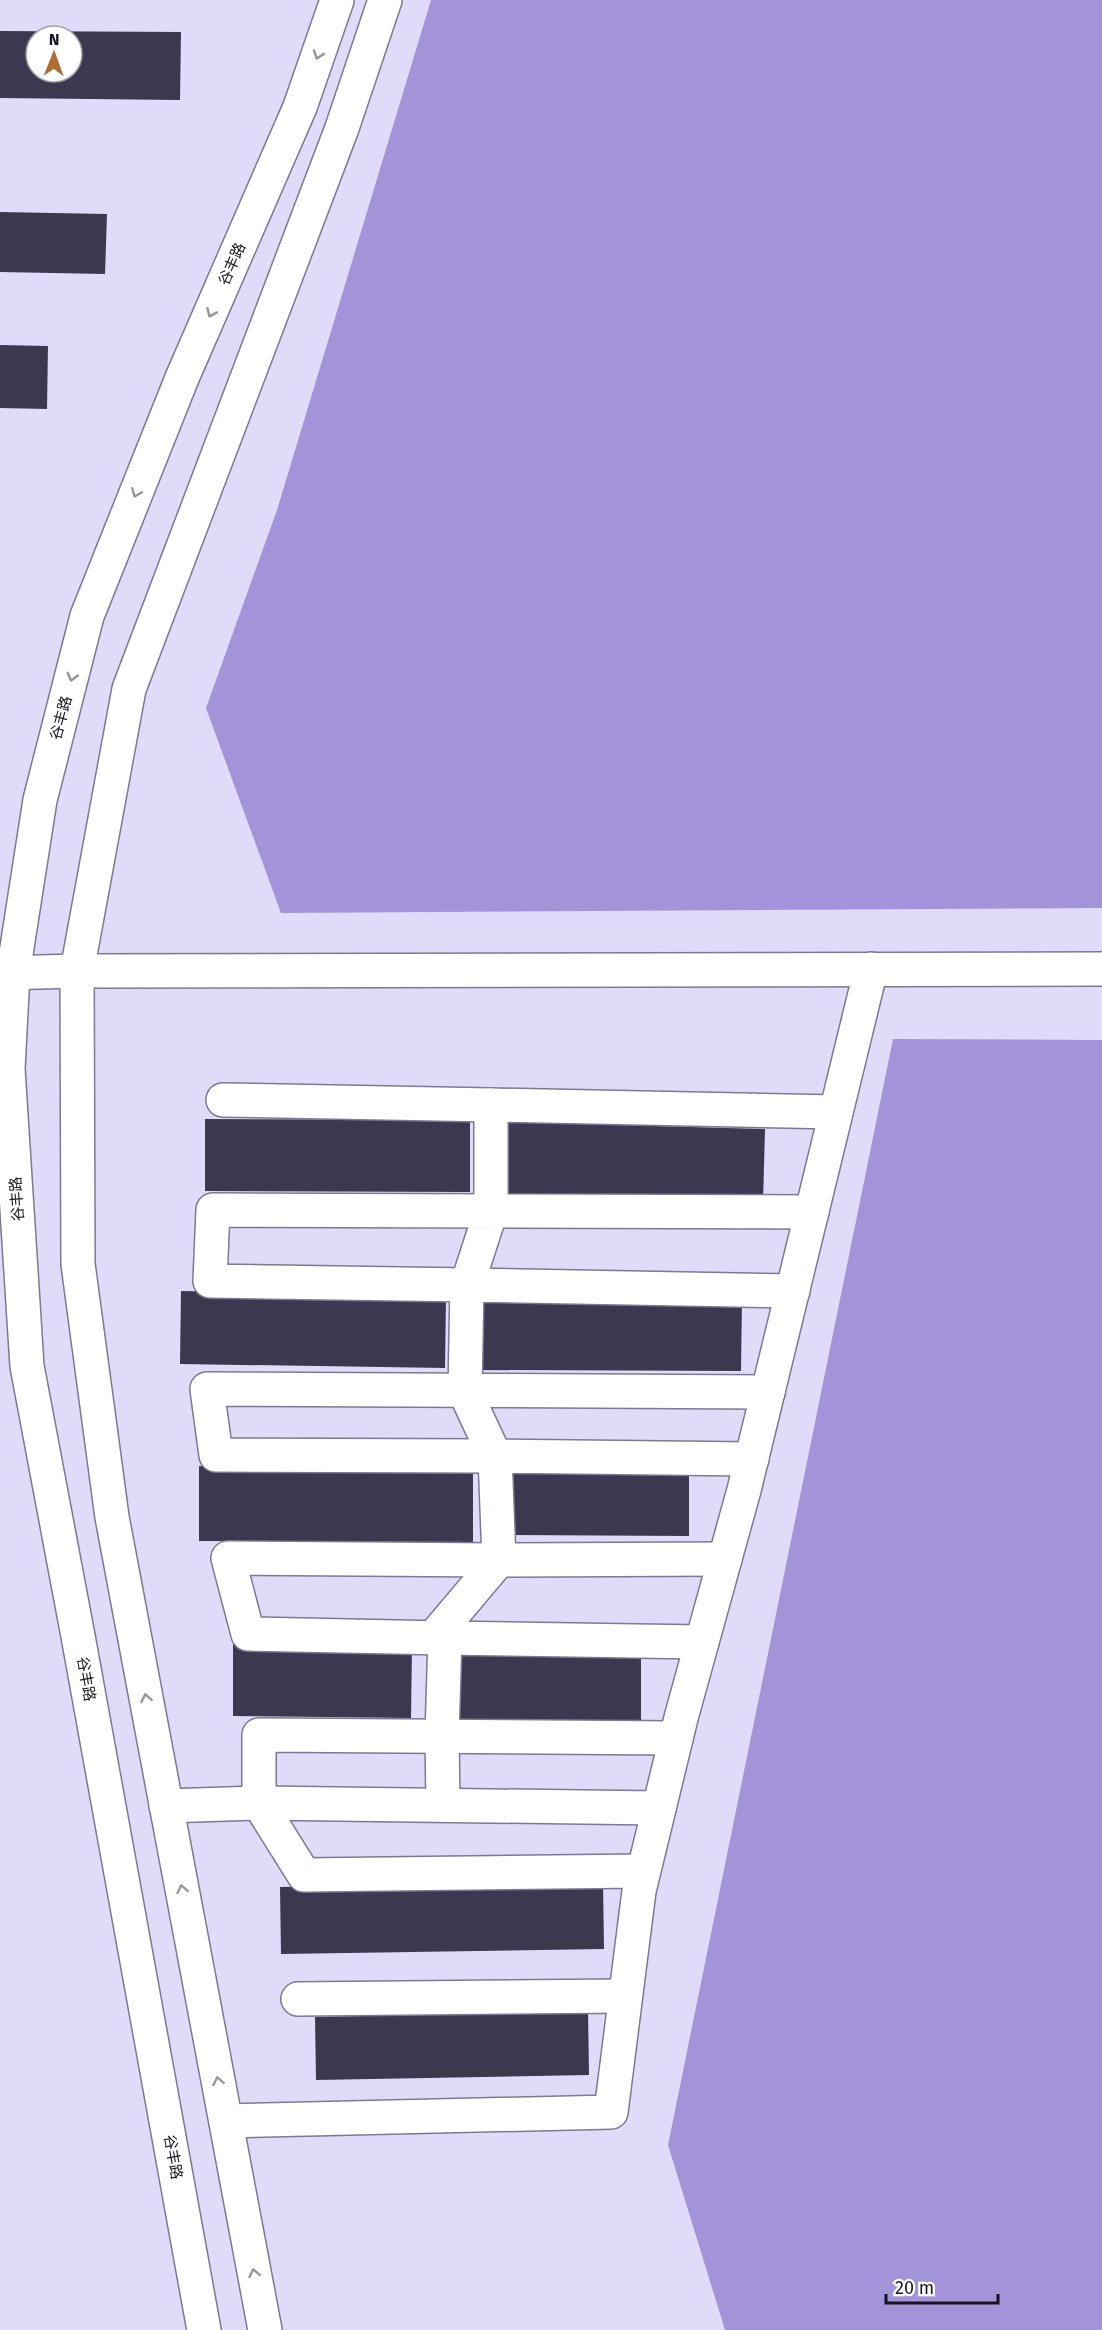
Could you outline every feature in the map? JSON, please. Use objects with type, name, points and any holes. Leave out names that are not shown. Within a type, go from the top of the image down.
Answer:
[{"type":"street","name":"谷丰路","points":[[204,2330],[27,1366],[8,1069],[6,973],[40,800],[87,616],[182,378],[300,108],[337,0]]},
{"type":"street","points":[[265,2330],[112,1517],[78,1264],[77,970],[129,689],[342,128],[385,0]]},
{"type":"street","points":[[226,2121],[611,2112],[639,1891],[676,1738],[752,1459],[871,969]]},
{"type":"street","points":[[6,973],[77,970],[1102,969]]},
{"type":"street","points":[[223,1100],[836,1112]]},
{"type":"street","points":[[443,1805],[439,1638],[499,1560],[495,1456],[465,1392],[467,1285],[491,1211],[491,1105]]},
{"type":"street","points":[[793,1291],[210,1281],[213,1210],[812,1212]]},
{"type":"street","points":[[752,1459],[216,1455],[207,1389],[768,1392]]},
{"type":"street","points":[[702,1642],[248,1634],[228,1558],[725,1559]]},
{"type":"street","points":[[644,1870],[304,1875],[259,1803],[259,1735],[676,1738]]},
{"type":"street","points":[[166,1806],[259,1803],[659,1808]]},
{"type":"street","points":[[298,1999],[625,1996]]},
{"type":"shaded area","points":[[431,0],[1102,0],[1102,908],[281,913],[206,708],[277,510]]},
{"type":"shaded area","points":[[893,1039],[1102,1040],[1102,2330],[725,2330],[668,2145]]},
{"type":"building","points":[[0,31],[24,31],[24,84],[84,84],[84,31],[181,32],[180,100],[0,98]]},
{"type":"building","points":[[0,212],[107,214],[105,274],[0,272]]},
{"type":"building","points":[[0,345],[48,346],[47,409],[0,408]]},
{"type":"building","points":[[205,1119],[470,1120],[470,1192],[205,1191]]},
{"type":"building","points":[[508,1122],[765,1129],[763,1203],[506,1196]]},
{"type":"building","points":[[181,1291],[446,1296],[445,1368],[180,1364]]},
{"type":"building","points":[[478,1297],[742,1299],[741,1371],[477,1370]]},
{"type":"building","points":[[512,1465],[689,1466],[689,1536],[511,1535]]},
{"type":"building","points":[[199,1466],[473,1467],[473,1542],[199,1541]]},
{"type":"building","points":[[233,1643],[412,1645],[411,1718],[233,1716]]},
{"type":"building","points":[[454,1647],[641,1649],[641,1721],[454,1720]]},
{"type":"building","points":[[603,1881],[604,1949],[281,1954],[280,1887]]},
{"type":"building","points":[[588,2011],[589,2075],[316,2080],[315,2017]]}]
